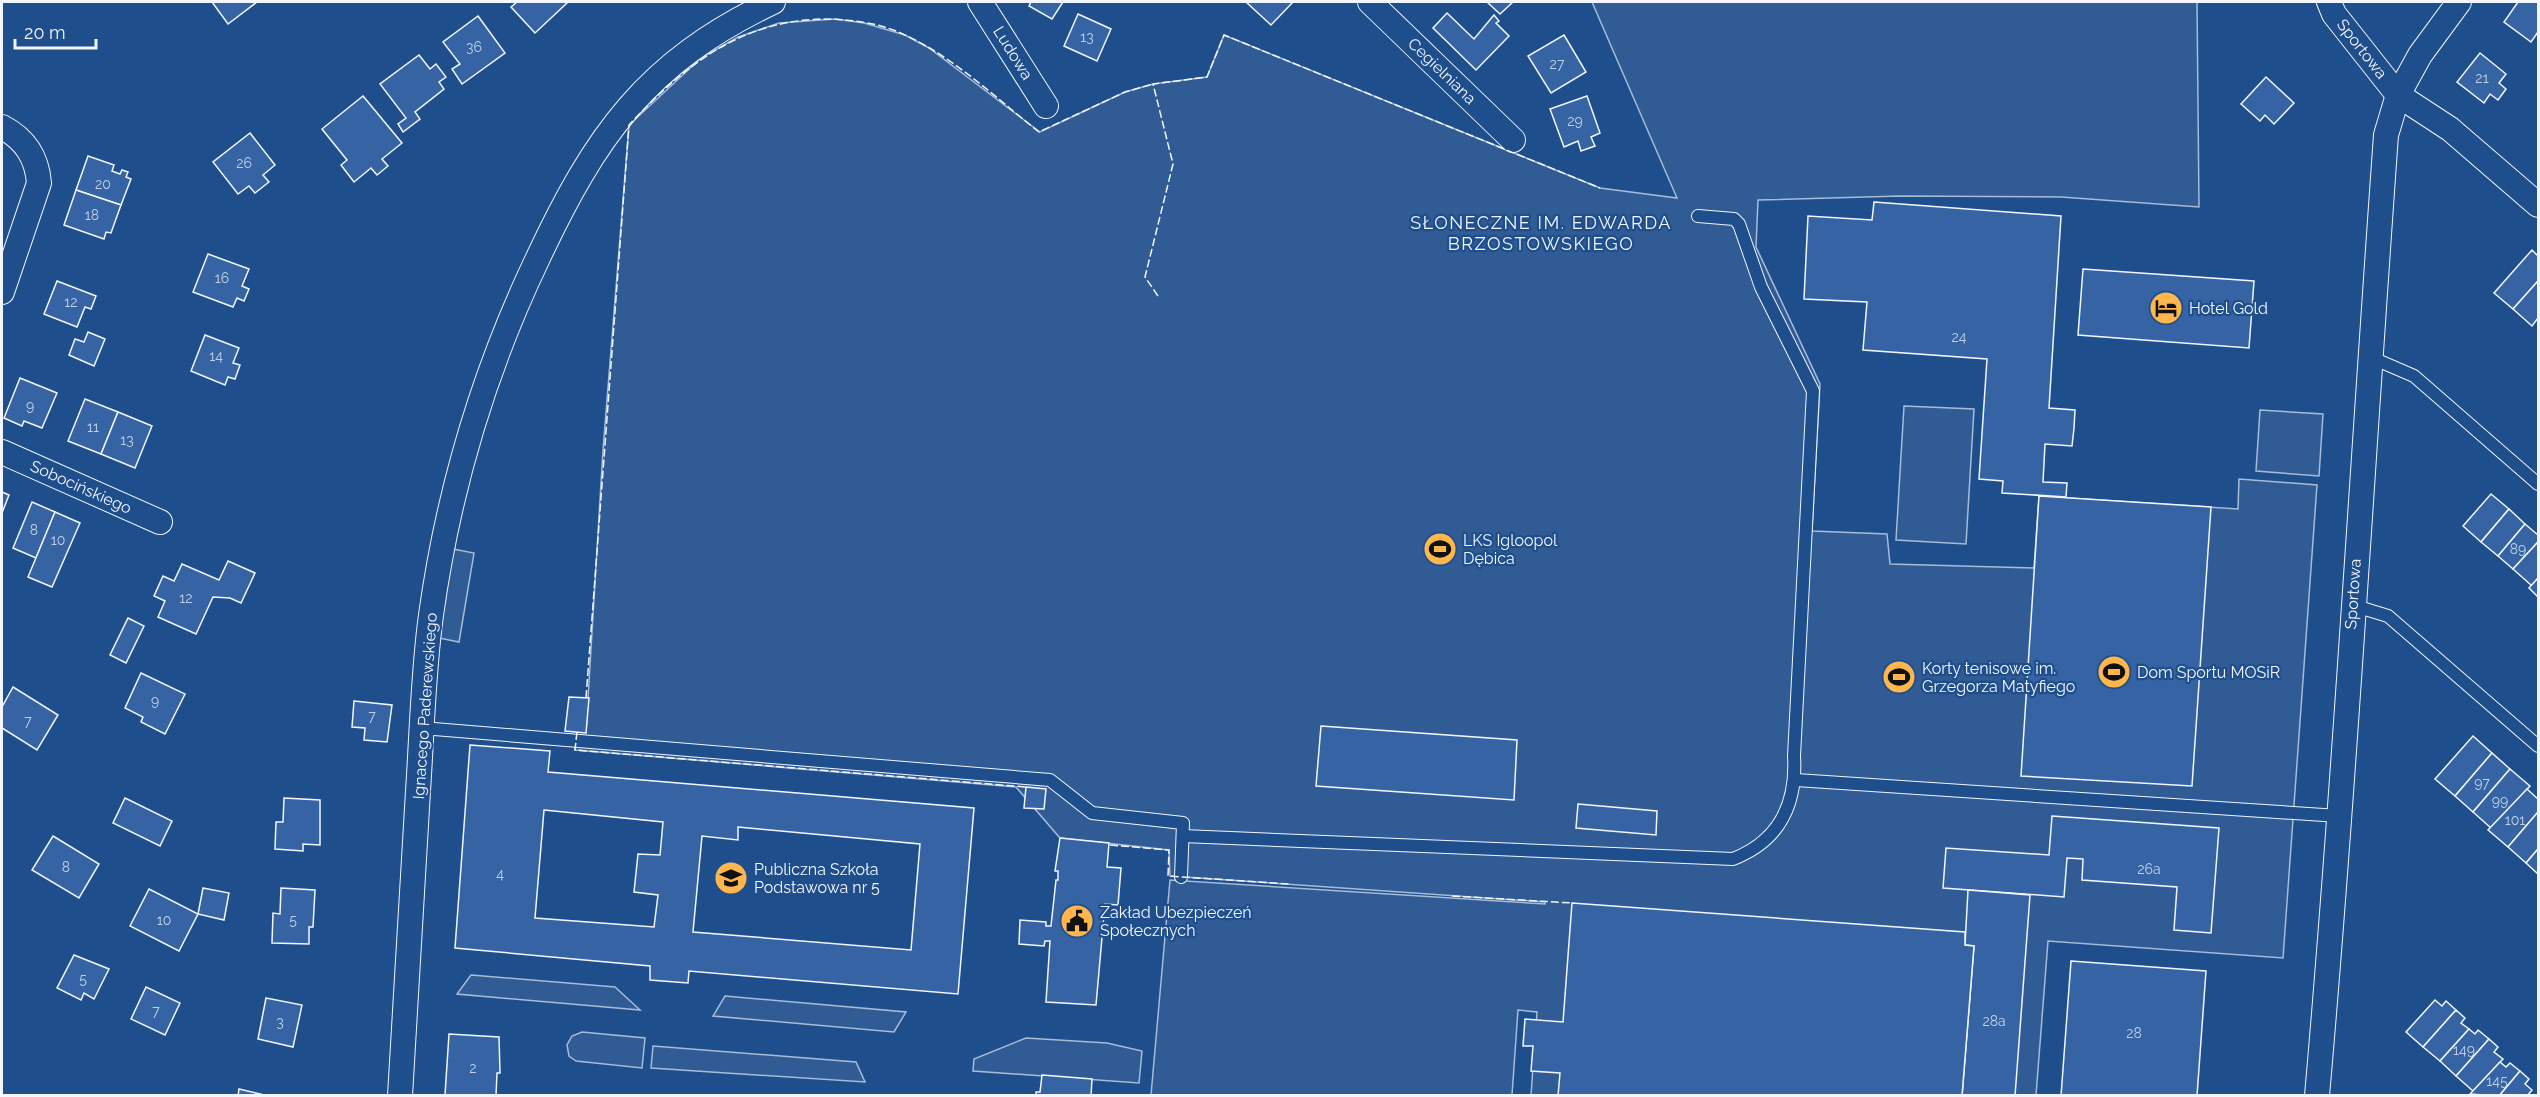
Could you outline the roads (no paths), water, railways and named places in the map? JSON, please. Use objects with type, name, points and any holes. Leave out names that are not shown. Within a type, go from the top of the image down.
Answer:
[{"type":"street","name":"Ignacego Paderewskiego","points":[[400,1095],[423,685],[431,615],[466,449],[507,327],[555,221],[599,143],[642,92],[709,36],[773,2]]},
{"type":"street","name":"Ludowa","points":[[980,2],[1046,106]]},
{"type":"street","name":"Cegielniana","points":[[1370,2],[1514,140]]},
{"type":"street","name":"Sportowa","points":[[2329,2],[2334,14],[2398,95],[2450,129],[2538,205]]},
{"type":"street","name":"Sportowa","points":[[2317,1095],[2339,816],[2386,135],[2398,95],[2420,55],[2459,2]]},
{"type":"street","points":[[2,127],[24,142],[38,168],[39,183],[2,292]]},
{"type":"street","name":"Sobocińskiego","points":[[2,452],[160,522]]},
{"type":"lane","points":[[1183,836],[1733,859],[1758,846],[1775,829],[1793,795],[1796,780],[1794,756],[1812,391],[1761,287],[1739,224],[1734,219],[1698,216]]},
{"type":"lane","points":[[2370,357],[2414,376],[2538,484]]},
{"type":"lane","points":[[2352,605],[2388,616],[2538,746]]},
{"type":"lane","points":[[422,728],[1050,780],[1092,813],[1183,823],[1180,876]]},
{"type":"lane","points":[[1796,780],[2339,816]]},
{"type":"place","name":"Hotel Gold","points":[[2166,308]]},
{"type":"place","name":"LKS Igloopol Dębica","points":[[1440,549]]},
{"type":"place","name":"Dom Sportu MOSiR","points":[[2114,672]]},
{"type":"place","name":"Korty tenisowe im. Grzegorza Matyfiego","points":[[1899,677]]},
{"type":"place","name":"Publiczna Szkoła Podstawowa nr 5","points":[[731,878]]},
{"type":"place","name":"Zakład Ubezpieczeń Społecznych","points":[[1077,921]]},
{"type":"district","name":"SŁONECZNE IM. EDWARDA BRZOSTOWSKIEGO","points":[[1541,232]]}]
